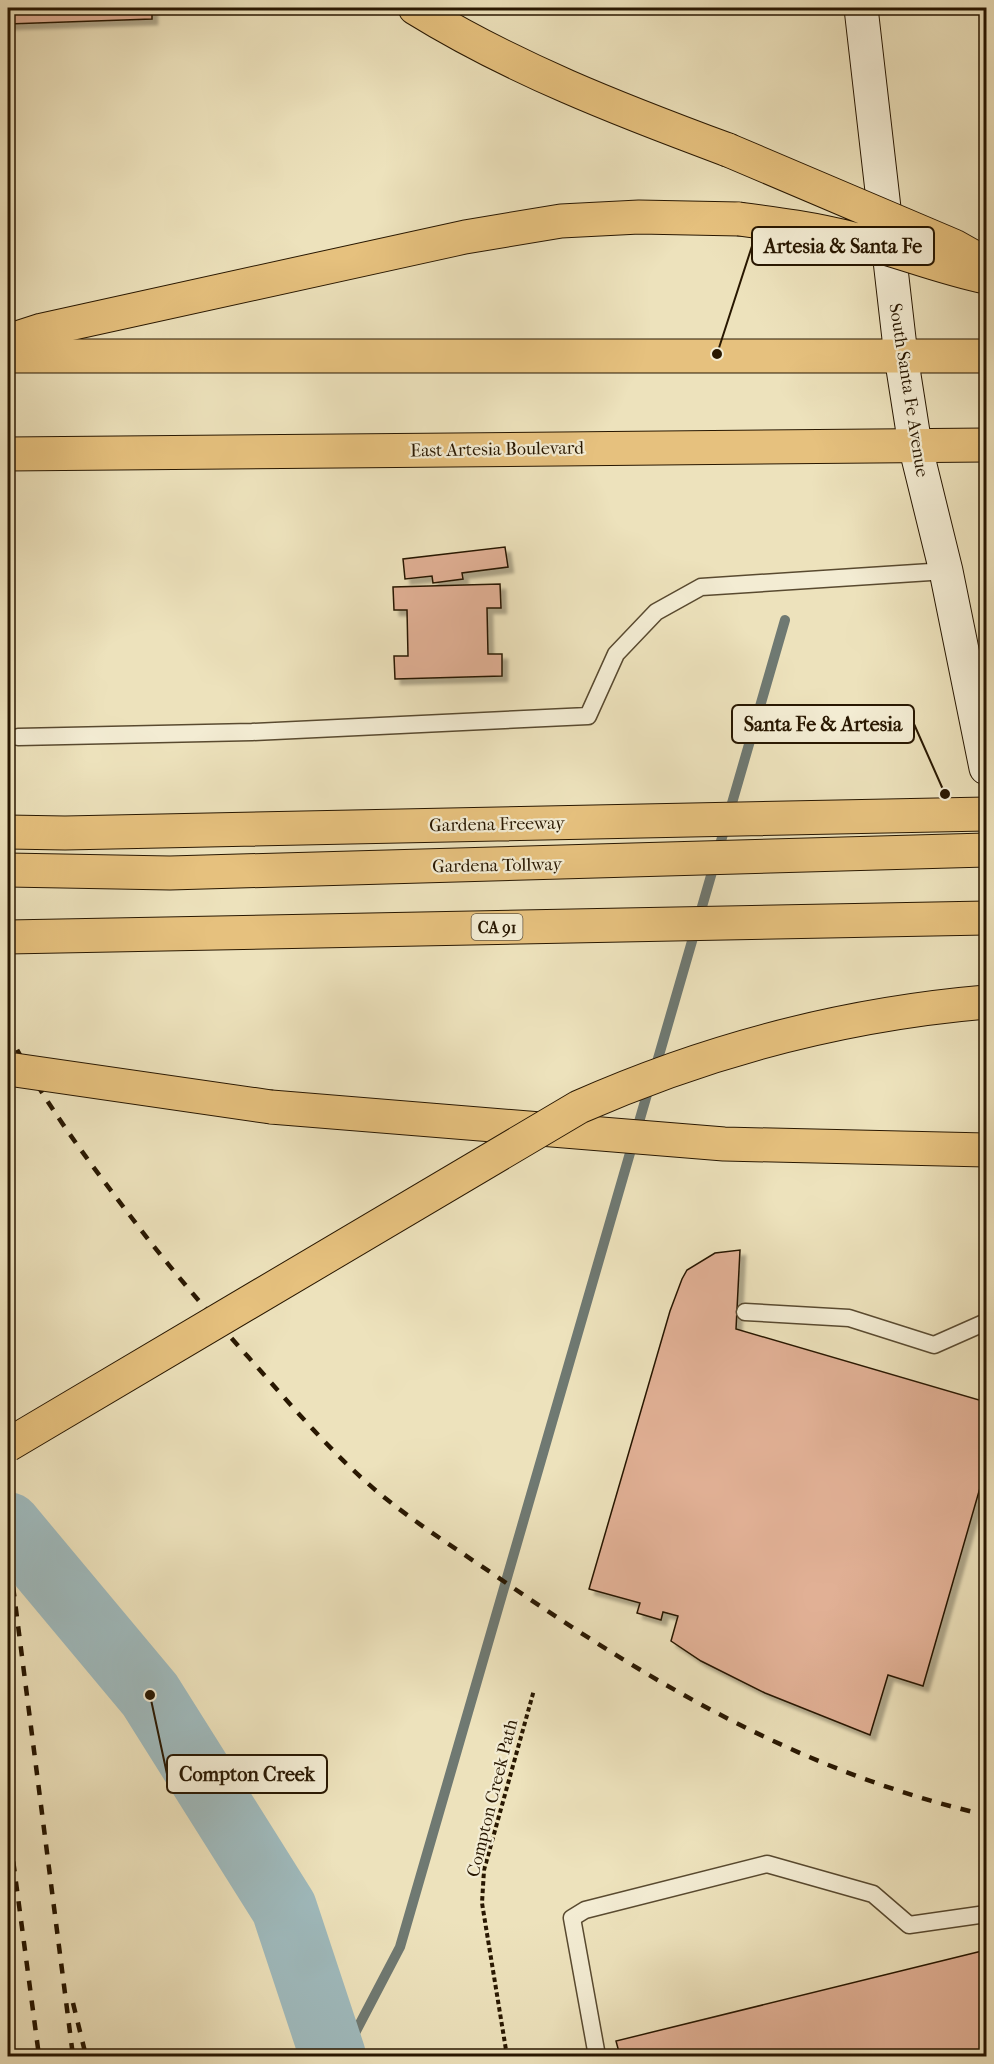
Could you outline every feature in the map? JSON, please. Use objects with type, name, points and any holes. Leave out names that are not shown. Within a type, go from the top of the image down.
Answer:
[{"type":"main road","points":[[415,8],[524,67],[641,118],[728,150],[954,246],[987,264]]},
{"type":"main road","name":"South Santa Fe Avenue","points":[[861,8],[901,356],[915,445],[946,571],[987,768]]},
{"type":"main road","points":[[8,341],[42,330],[465,237],[561,221],[639,217],[739,219],[793,226],[854,239],[951,270],[987,277]]},
{"type":"main road","points":[[8,356],[987,356]]},
{"type":"main road","name":"East Artesia Boulevard","points":[[8,454],[987,445]]},
{"type":"main road","name":"Gardena Freeway","points":[[8,832],[77,833],[987,814]]},
{"type":"main road","name":"Gardena Tollway","points":[[8,870],[182,873],[987,850]]},
{"type":"main road","name":"CA 91","points":[[8,937],[987,918]]},
{"type":"main road","points":[[8,1445],[579,1107],[640,1080],[765,1041],[883,1015],[987,1002]]},
{"type":"main road","points":[[8,1069],[271,1107],[724,1144],[987,1150]]},
{"type":"lane","points":[[18,737],[252,732],[588,716],[616,654],[656,612],[701,587],[946,571]]},
{"type":"lane","points":[[745,1312],[849,1318],[933,1344],[987,1322]]},
{"type":"lane","points":[[597,2056],[572,1918],[585,1910],[767,1864],[873,1894],[909,1924],[987,1914]]},
{"type":"path","name":"Compton Creek Path","points":[[507,2056],[482,1903],[484,1870],[534,1690]]},
{"type":"building","points":[[8,8],[152,8],[152,19],[8,24]]},
{"type":"building","points":[[505,547],[508,567],[462,573],[463,579],[433,583],[432,576],[405,579],[403,559]]},
{"type":"building","points":[[500,584],[501,608],[487,608],[488,654],[502,654],[502,676],[395,679],[394,656],[408,656],[407,610],[394,610],[393,587]]},
{"type":"building","points":[[740,1250],[736,1329],[986,1402],[986,1467],[923,1686],[888,1675],[870,1735],[765,1693],[701,1661],[671,1641],[678,1616],[663,1612],[661,1620],[637,1613],[640,1603],[589,1589],[670,1311],[682,1279],[687,1270],[715,1253]]},
{"type":"building","points":[[986,1950],[986,2056],[620,2056],[616,2041]]},
{"type":"waterway","points":[[655,1069],[785,620]]},
{"type":"waterway","points":[[343,2056],[400,1947],[650,1084]]},
{"type":"waterway","points":[[8,1525],[150,1695],[284,1908],[333,2056]]},
{"type":"railway","points":[[8,1032],[37,1084],[70,1134],[155,1248],[303,1419],[351,1468],[385,1498],[431,1532],[624,1660],[738,1724],[797,1752],[858,1776],[921,1798],[986,1815]]},
{"type":"railway","points":[[8,1547],[73,2056]]},
{"type":"railway","points":[[8,1822],[39,2056]]},
{"type":"railway","points":[[73,2003],[86,2056]]},
{"type":"railway","points":[[8,2046],[9,2056]]},
{"type":"place","name":"Artesia & Santa Fe","points":[[717,354]]},
{"type":"place","name":"Santa Fe & Artesia","points":[[945,794]]},
{"type":"place","name":"Compton Creek","points":[[150,1695]]}]
